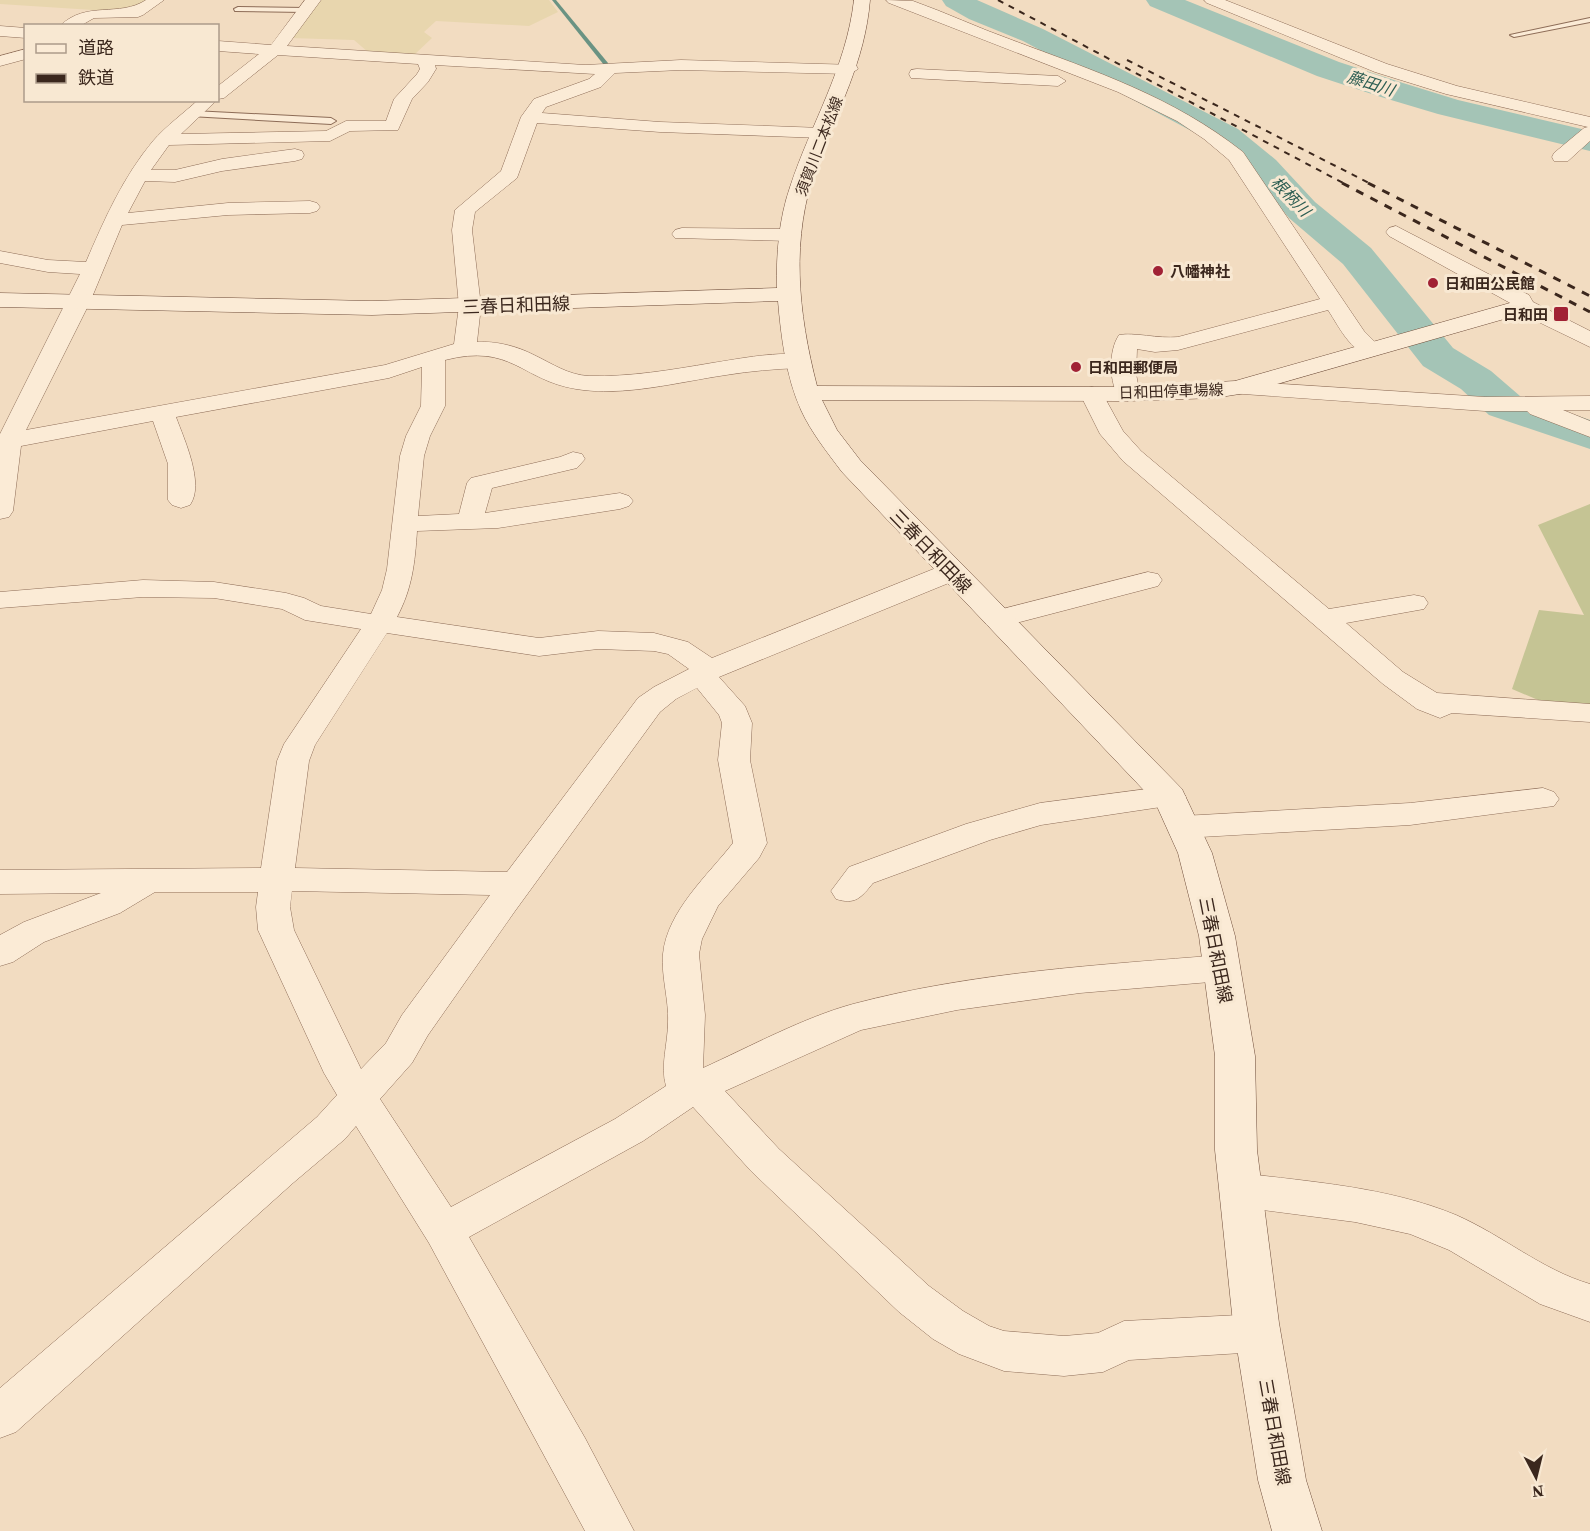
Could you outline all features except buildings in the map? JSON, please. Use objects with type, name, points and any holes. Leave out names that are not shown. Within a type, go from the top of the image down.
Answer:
[{"type":"main road","name":"須賀川二本松線","points":[[787,294],[787,258],[799,190],[850,69],[858,38],[862,0]]},
{"type":"main road","name":"三春日和田線","points":[[0,300],[344,308],[470,306],[787,294],[791,331],[807,393],[822,426],[851,466],[951,572],[1100,721],[1177,812],[1195,853],[1217,936],[1222,968],[1234,1056],[1236,1150],[1258,1334],[1282,1480],[1297,1531]]},
{"type":"main road","name":"日和田停車場線","points":[[807,393],[1128,394],[1214,391],[1237,388],[1524,306]]},
{"type":"street","points":[[72,24],[91,13],[138,12],[156,0]]},
{"type":"street","points":[[894,0],[1064,79],[1158,105],[1201,129],[1236,156],[1356,336],[1371,349]]},
{"type":"street","points":[[1212,0],[1403,75],[1452,90],[1590,122]]},
{"type":"street","points":[[1231,8],[1258,2]]},
{"type":"street","points":[[219,93],[273,50],[309,5]]},
{"type":"street","points":[[0,31],[24,33]]},
{"type":"street","points":[[0,47],[24,46]]},
{"type":"street","points":[[219,46],[610,70],[681,65],[850,69]]},
{"type":"street","points":[[0,61],[24,55]]},
{"type":"street","points":[[138,175],[183,175],[222,165],[352,145],[384,143],[400,112],[404,96],[413,90],[426,75],[428,69],[425,60]]},
{"type":"street","points":[[1044,66],[1064,79]]},
{"type":"street","points":[[465,348],[470,306],[462,230],[465,210],[510,174],[530,117],[540,103],[595,82],[610,70]]},
{"type":"street","points":[[917,74],[1064,79]]},
{"type":"street","points":[[0,511],[4,441],[79,302],[114,220],[138,175],[164,140],[207,102]]},
{"type":"street","points":[[530,117],[660,127],[822,133]]},
{"type":"street","points":[[164,140],[330,136],[346,126],[392,126]]},
{"type":"street","points":[[1561,157],[1590,132]]},
{"type":"street","points":[[114,220],[217,210],[310,207]]},
{"type":"street","points":[[1396,232],[1521,300],[1524,306],[1590,340]]},
{"type":"street","points":[[682,234],[791,235]]},
{"type":"street","points":[[0,257],[48,266],[93,269]]},
{"type":"street","points":[[1128,394],[1123,379],[1122,362],[1127,340],[1141,344],[1183,345],[1221,331],[1333,303]]},
{"type":"street","points":[[4,441],[389,371],[434,358],[447,351],[465,348],[501,350],[531,362],[558,379],[586,383],[630,381],[714,369],[799,361]]},
{"type":"street","points":[[434,358],[434,406],[418,436],[412,456],[401,569],[396,590],[344,680],[300,744],[293,761],[273,907],[276,930],[343,1073],[360,1096],[444,1231],[569,1453],[610,1531]]},
{"type":"street","points":[[1237,388],[1527,405],[1590,403]]},
{"type":"street","points":[[1092,394],[1112,434],[1132,456],[1393,678],[1434,706],[1590,713]]},
{"type":"street","points":[[1527,405],[1590,430]]},
{"type":"street","points":[[162,412],[181,465],[181,500]]},
{"type":"street","points":[[470,521],[480,483],[568,463],[573,459]]},
{"type":"street","points":[[404,524],[470,521],[539,514],[620,501]]},
{"type":"street","points":[[0,1417],[279,1171],[332,1128],[399,1053],[415,1025],[516,884],[649,705],[665,693],[706,672],[951,572]]},
{"type":"street","points":[[997,619],[1148,580]]},
{"type":"street","points":[[0,600],[168,586],[289,601],[315,614],[539,647],[598,640],[654,642],[678,648],[706,672],[734,713],[737,723],[734,760],[750,843],[747,850],[702,901],[682,944],[687,1022],[684,1084],[694,1088],[765,1160],[914,1299],[948,1325],[974,1340],[1004,1351],[1064,1356],[1103,1352],[1124,1341],[1258,1334]]},
{"type":"street","points":[[1323,620],[1414,603]]},
{"type":"street","points":[[848,891],[861,875],[988,829],[1059,811],[1410,814],[1543,799]]},
{"type":"street","points":[[0,882],[277,879],[516,884]]},
{"type":"street","points":[[0,953],[33,932],[122,898],[133,893],[148,881]]},
{"type":"street","points":[[444,1231],[629,1130],[694,1088],[854,1018],[957,996],[1069,981],[1222,968]]},
{"type":"street","points":[[1240,1190],[1361,1205],[1425,1221],[1465,1239],[1548,1289],[1565,1297],[1590,1303]]},
{"type":"lane","points":[[238,9],[309,5]]},
{"type":"lane","points":[[1514,35],[1590,20]]},
{"type":"lane","points":[[193,114],[331,121]]},
{"type":"shaded area","points":[[0,0],[148,0],[124,12],[0,4]]},
{"type":"shaded area","points":[[319,0],[549,0],[558,12],[529,26],[436,21],[424,32],[432,38],[413,56],[368,52],[354,40],[290,38]]},
{"type":"shaded area","points":[[1590,504],[1590,722],[1512,689],[1539,610],[1584,615],[1538,525]]},
{"type":"waterway","points":[[554,0],[606,64]]},
{"type":"waterway","name":"根柄川","points":[[956,0],[979,13],[1033,35],[1226,136],[1264,167],[1302,210],[1357,256],[1438,357],[1476,380],[1505,406],[1590,435]]},
{"type":"waterway","name":"藤田川","points":[[1160,0],[1328,69],[1392,90],[1449,107],[1590,141]]},
{"type":"railway","points":[[998,0],[1345,184]]},
{"type":"railway","points":[[1127,60],[1371,184]]},
{"type":"railway","points":[[1342,183],[1590,312]]},
{"type":"railway","points":[[1368,183],[1590,296]]},
{"type":"place","name":"八幡神社","points":[[1158,271]]},
{"type":"place","name":"日和田公民館","points":[[1433,283]]},
{"type":"place","name":"日和田","points":[[1561,314]]},
{"type":"place","name":"日和田郵便局","points":[[1076,367]]}]
